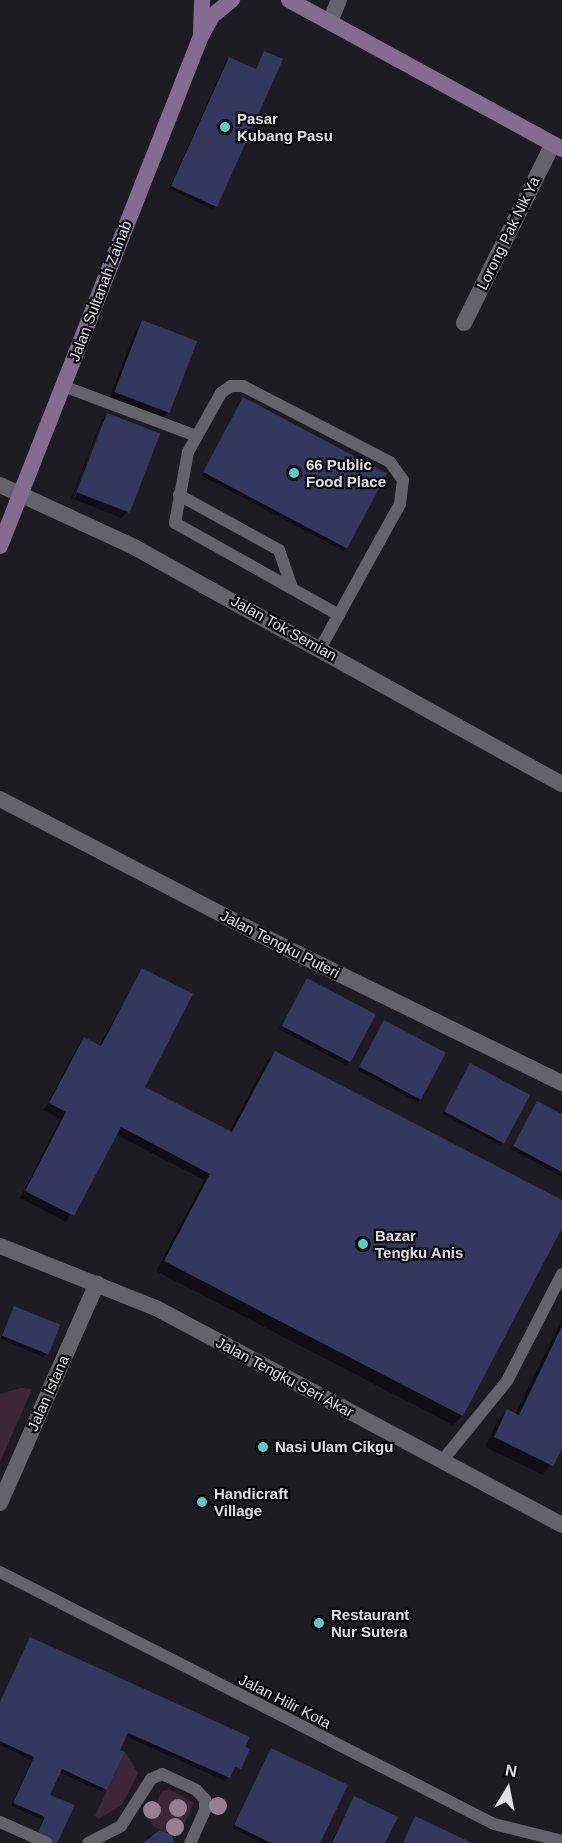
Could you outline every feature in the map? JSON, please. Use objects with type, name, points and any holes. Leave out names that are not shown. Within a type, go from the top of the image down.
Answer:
[{"type":"main road","name":"Jalan Sultanah Zainab","points":[[201,36],[202,0]]},
{"type":"main road","name":"Jalan Sultanah Zainab","points":[[0,546],[201,36],[213,16],[232,0]]},
{"type":"main road","points":[[288,0],[557,146]]},
{"type":"street","points":[[330,22],[339,0]]},
{"type":"street","name":"Lorong Pak Nik Ya","points":[[464,323],[557,146]]},
{"type":"street","name":"Jalan Tok Semian","points":[[0,485],[134,547],[321,647],[562,784]]},
{"type":"street","name":"Jalan Tengku Puteri","points":[[0,800],[278,944],[562,1083]]},
{"type":"street","name":"Jalan Tengku Seri Akar","points":[[0,1246],[156,1308],[562,1526]]},
{"type":"street","name":"Jalan Istana","points":[[0,1503],[97,1283]]},
{"type":"lane","points":[[321,647],[339,615],[400,504],[404,491],[399,470],[390,462],[237,385],[221,393],[188,452],[175,523],[339,615]]},
{"type":"lane","points":[[63,386],[197,436]]},
{"type":"lane","points":[[179,495],[279,550],[292,588]]},
{"type":"lane","points":[[442,1461],[507,1382],[562,1274]]},
{"type":"lane","name":"Jalan Hilir Kota","points":[[0,1572],[494,1824],[562,1842]]},
{"type":"lane","points":[[88,1843],[122,1826],[151,1779],[162,1774],[205,1799],[205,1810],[190,1843]]},
{"type":"lane","points":[[0,1822],[47,1843]]},
{"type":"shaded area","points":[[21,1388],[32,1389],[0,1462],[0,1394]]},
{"type":"shaded area","points":[[125,1752],[138,1773],[123,1804],[99,1819],[95,1816]]},
{"type":"shaded area","points":[[169,1789],[194,1803],[179,1836],[154,1827],[150,1821],[161,1792]]},
{"type":"building","name":"Pasar Kubang Pasu","points":[[264,51],[283,59],[217,207],[171,186],[229,57],[256,69]]},
{"type":"building","points":[[142,320],[197,341],[169,413],[114,392]]},
{"type":"building","name":"66 Public Food Place","points":[[243,397],[387,474],[347,549],[203,472]]},
{"type":"building","points":[[107,413],[160,433],[130,513],[77,492]]},
{"type":"building","name":"Bazar Tengku Anis","points":[[142,968],[193,994],[145,1087],[232,1132],[275,1051],[562,1200],[562,1228],[463,1416],[164,1261],[210,1174],[121,1127],[74,1216],[25,1191],[66,1112],[49,1103],[84,1037],[101,1046]]},
{"type":"building","points":[[307,978],[376,1015],[351,1062],[282,1026]]},
{"type":"building","points":[[384,1020],[446,1053],[421,1100],[359,1067]]},
{"type":"building","points":[[470,1063],[530,1095],[504,1143],[444,1112]]},
{"type":"building","points":[[537,1101],[562,1114],[562,1172],[513,1146]]},
{"type":"building","points":[[14,1306],[60,1325],[48,1354],[2,1336]]},
{"type":"building","points":[[562,1326],[562,1449],[553,1466],[494,1437],[507,1409],[519,1415]]},
{"type":"building","points":[[30,1637],[250,1737],[245,1747],[250,1749],[241,1769],[235,1767],[230,1778],[128,1733],[120,1750],[125,1752],[107,1790],[62,1769],[50,1795],[75,1805],[57,1843],[33,1843],[45,1817],[13,1803],[34,1757],[0,1741],[0,1702]]},
{"type":"building","points":[[271,1748],[348,1785],[320,1843],[271,1843],[234,1825]]},
{"type":"building","points":[[354,1796],[398,1817],[385,1843],[332,1843]]},
{"type":"building","points":[[415,1816],[472,1843],[403,1843]]},
{"type":"building","points":[[160,1830],[172,1835],[174,1843],[143,1843]]},
{"type":"place","name":"Pasar Kubang Pasu","points":[[225,127]]},
{"type":"place","name":"66 Public Food Place","points":[[294,473]]},
{"type":"place","name":"Bazar Tengku Anis","points":[[363,1244]]},
{"type":"place","name":"Nasi Ulam Cikgu","points":[[263,1447]]},
{"type":"place","name":"Handicraft Village","points":[[202,1502]]},
{"type":"place","name":"Restaurant Nur Sutera","points":[[319,1623]]}]
